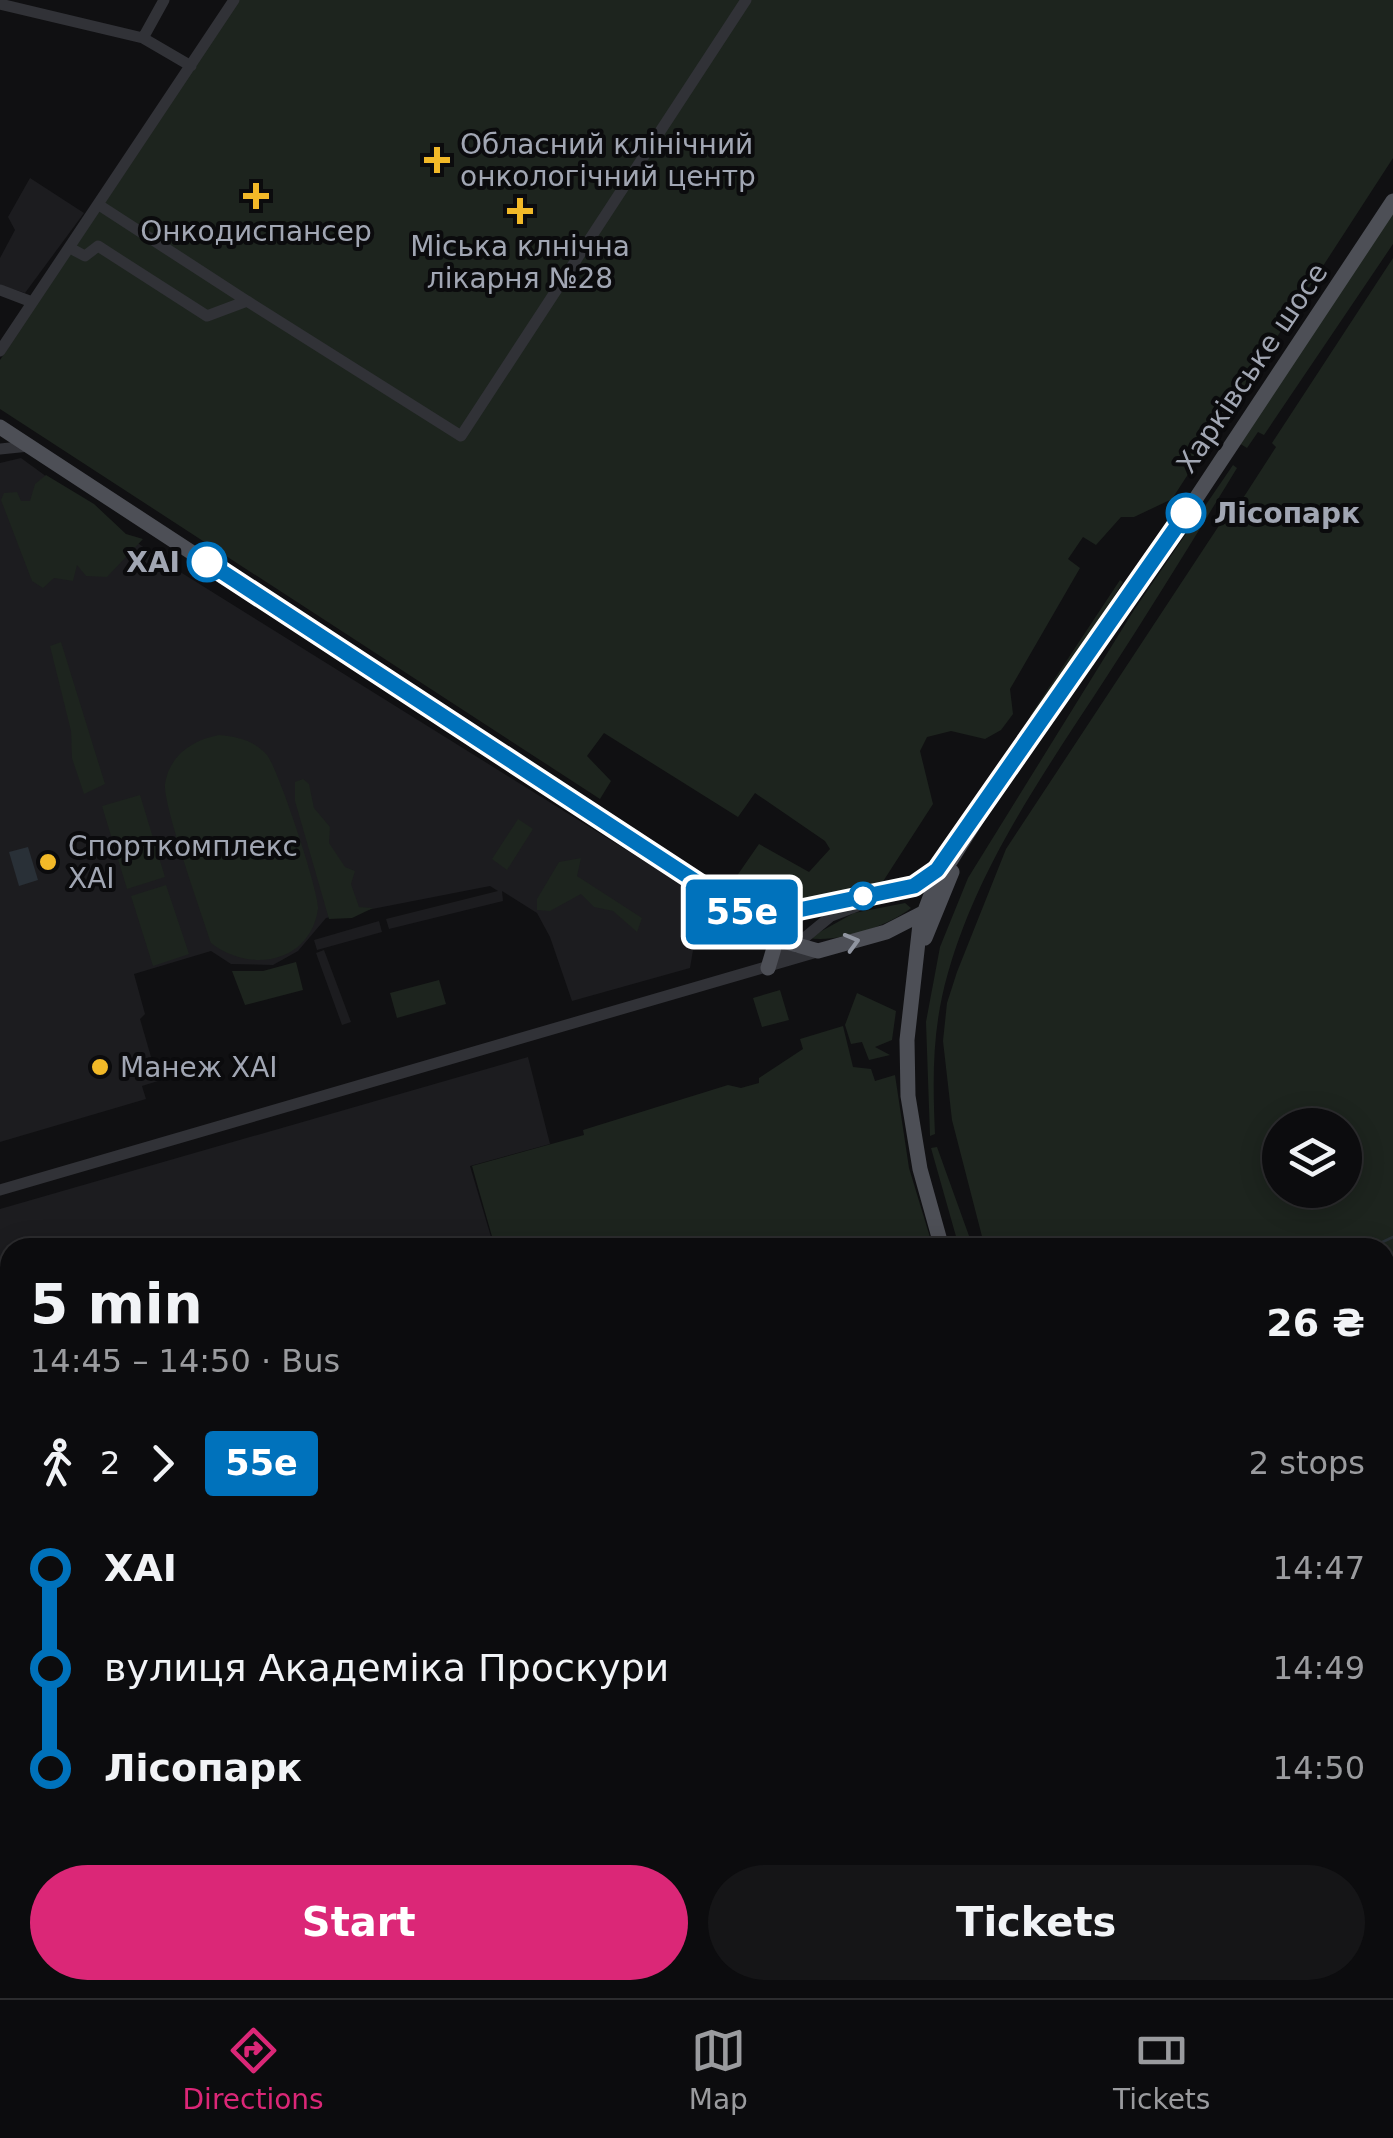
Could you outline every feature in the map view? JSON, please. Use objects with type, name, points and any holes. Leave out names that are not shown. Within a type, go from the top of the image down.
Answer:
[{"type":"main road","name":"Харківське шосе","points":[[940,1238],[908,1108],[907,1040],[921,950],[922,915],[947,859],[1393,202]]},
{"type":"main road","points":[[0,427],[795,945],[818,952],[886,932],[922,915],[945,887]]},
{"type":"main road","name":"Харківське шосе","points":[[921,950],[981,809]]},
{"type":"main road","points":[[747,915],[775,920],[888,899],[920,884],[947,859]]},
{"type":"main road","points":[[747,915],[794,911],[920,884]]},
{"type":"main road","points":[[888,899],[904,899],[922,915]]},
{"type":"main road","points":[[768,930],[774,948],[768,968]]},
{"type":"main road","points":[[886,932],[921,950]]},
{"type":"street","points":[[143,38],[164,0]]},
{"type":"street","points":[[0,351],[234,0]]},
{"type":"street","points":[[99,205],[460,436],[746,0]]},
{"type":"street","points":[[0,4],[143,38],[191,66]]},
{"type":"street","points":[[70,248],[85,256],[98,246],[207,316],[248,301]]},
{"type":"street","points":[[0,290],[32,302]]},
{"type":"street","points":[[0,449],[29,446]]},
{"type":"street","points":[[768,968],[831,916],[857,906]]},
{"type":"street","points":[[0,1190],[818,952]]},
{"type":"shaded area","name":"Лісопарк","points":[[237,0],[1393,0],[1393,158],[1172,499],[1134,517],[1121,517],[1096,545],[1083,537],[1068,559],[1080,568],[1010,689],[1013,714],[1001,730],[985,739],[951,731],[927,737],[920,751],[933,804],[882,883],[765,908],[734,889],[732,883],[759,844],[809,872],[830,849],[825,841],[755,793],[738,817],[604,733],[587,756],[611,781],[600,799],[0,409],[0,360]]},
{"type":"shaded area","points":[[30,178],[84,213],[25,293],[0,285],[0,258],[15,230],[8,217]]},
{"type":"shaded area","points":[[1393,211],[1393,244],[1264,435],[1258,432],[1247,448],[1239,443]]},
{"type":"shaded area","name":"Лісопарк","points":[[1393,258],[1393,1238],[982,1238],[952,1120],[943,1041],[947,1003],[957,972],[1006,849],[1222,521],[1227,523],[1276,447],[1272,443]]},
{"type":"shaded area","points":[[21,458],[161,560],[702,897],[690,968],[572,1001],[550,937],[537,913],[502,891],[503,901],[389,929],[386,919],[498,891],[490,886],[326,918],[298,951],[273,965],[231,964],[211,951],[134,974],[145,1014],[140,1019],[158,1081],[142,1086],[146,1099],[0,1142],[0,463]]},
{"type":"shaded area","points":[[1233,465],[1237,468],[1011,828],[970,910],[942,997],[934,1066],[935,1134],[930,1136],[926,1022],[940,947],[968,878],[1134,610]]},
{"type":"shaded area","points":[[46,475],[94,504],[126,534],[143,539],[107,577],[86,576],[77,565],[73,581],[54,578],[43,588],[32,581],[1,500],[4,493],[17,492],[21,501],[30,501],[35,484]]},
{"type":"shaded area","points":[[1120,580],[1123,582],[1036,719],[1030,716]]},
{"type":"shaded area","points":[[61,642],[105,784],[84,794],[72,758],[71,731],[50,646]]},
{"type":"shaded area","points":[[219,735],[245,740],[267,755],[288,805],[317,899],[313,927],[303,942],[276,958],[243,958],[211,943],[170,814],[165,784],[171,765],[191,745]]},
{"type":"shaded area","points":[[303,779],[309,784],[314,808],[330,827],[329,843],[345,867],[355,871],[351,884],[359,907],[373,908],[352,918],[329,919],[295,801],[295,782]]},
{"type":"shaded area","points":[[140,795],[165,877],[127,889],[102,806]]},
{"type":"shaded area","points":[[518,819],[533,829],[507,870],[492,859]]},
{"type":"shaded area","points":[[28,847],[38,880],[19,886],[9,852]]},
{"type":"shaded area","points":[[581,858],[577,876],[642,918],[637,932],[613,911],[594,907],[581,894],[550,911],[537,910],[537,899],[559,862]]},
{"type":"shaded area","points":[[166,885],[189,954],[153,966],[131,896]]},
{"type":"shaded area","points":[[905,903],[911,908],[876,927],[834,938],[809,938],[854,913]]},
{"type":"shaded area","points":[[379,921],[382,932],[317,950],[314,940]]},
{"type":"shaded area","points":[[324,950],[351,1022],[342,1025],[316,953]]},
{"type":"shaded area","points":[[296,962],[303,990],[245,1005],[232,971],[263,971]]},
{"type":"shaded area","points":[[439,980],[446,1004],[397,1018],[390,993]]},
{"type":"shaded area","points":[[780,990],[789,1020],[762,1027],[753,998]]},
{"type":"shaded area","points":[[857,993],[896,1011],[892,1040],[875,1047],[890,1055],[869,1060],[862,1042],[851,1044],[845,1025]]},
{"type":"shaded area","points":[[843,1026],[853,1067],[871,1069],[875,1081],[895,1075],[909,1168],[930,1238],[492,1238],[472,1166],[584,1135],[583,1130],[728,1085],[741,1088],[759,1083],[759,1078],[803,1049],[800,1039]]},
{"type":"shaded area","points":[[528,1057],[550,1144],[470,1166],[491,1238],[0,1238],[0,1209]]},
{"type":"shaded area","points":[[937,1147],[970,1238],[956,1238],[931,1148]]},
{"type":"bus line","name":"55е","points":[[207,562],[747,915],[774,915],[914,886],[937,870],[1186,513]]},
{"type":"place","name":"Обласний клінічний онкологічний центр","points":[[437,160]]},
{"type":"place","name":"Онкодиспансер","points":[[256,196]]},
{"type":"place","name":"Міська клнічна лікарня №28","points":[[520,211]]},
{"type":"place","name":"Лісопарк","points":[[1186,513]]},
{"type":"place","name":"ХАІ","points":[[207,562]]},
{"type":"place","name":"Спорткомплекс ХАІ","points":[[48,862]]},
{"type":"place","name":"Манеж ХАІ","points":[[100,1067]]}]
